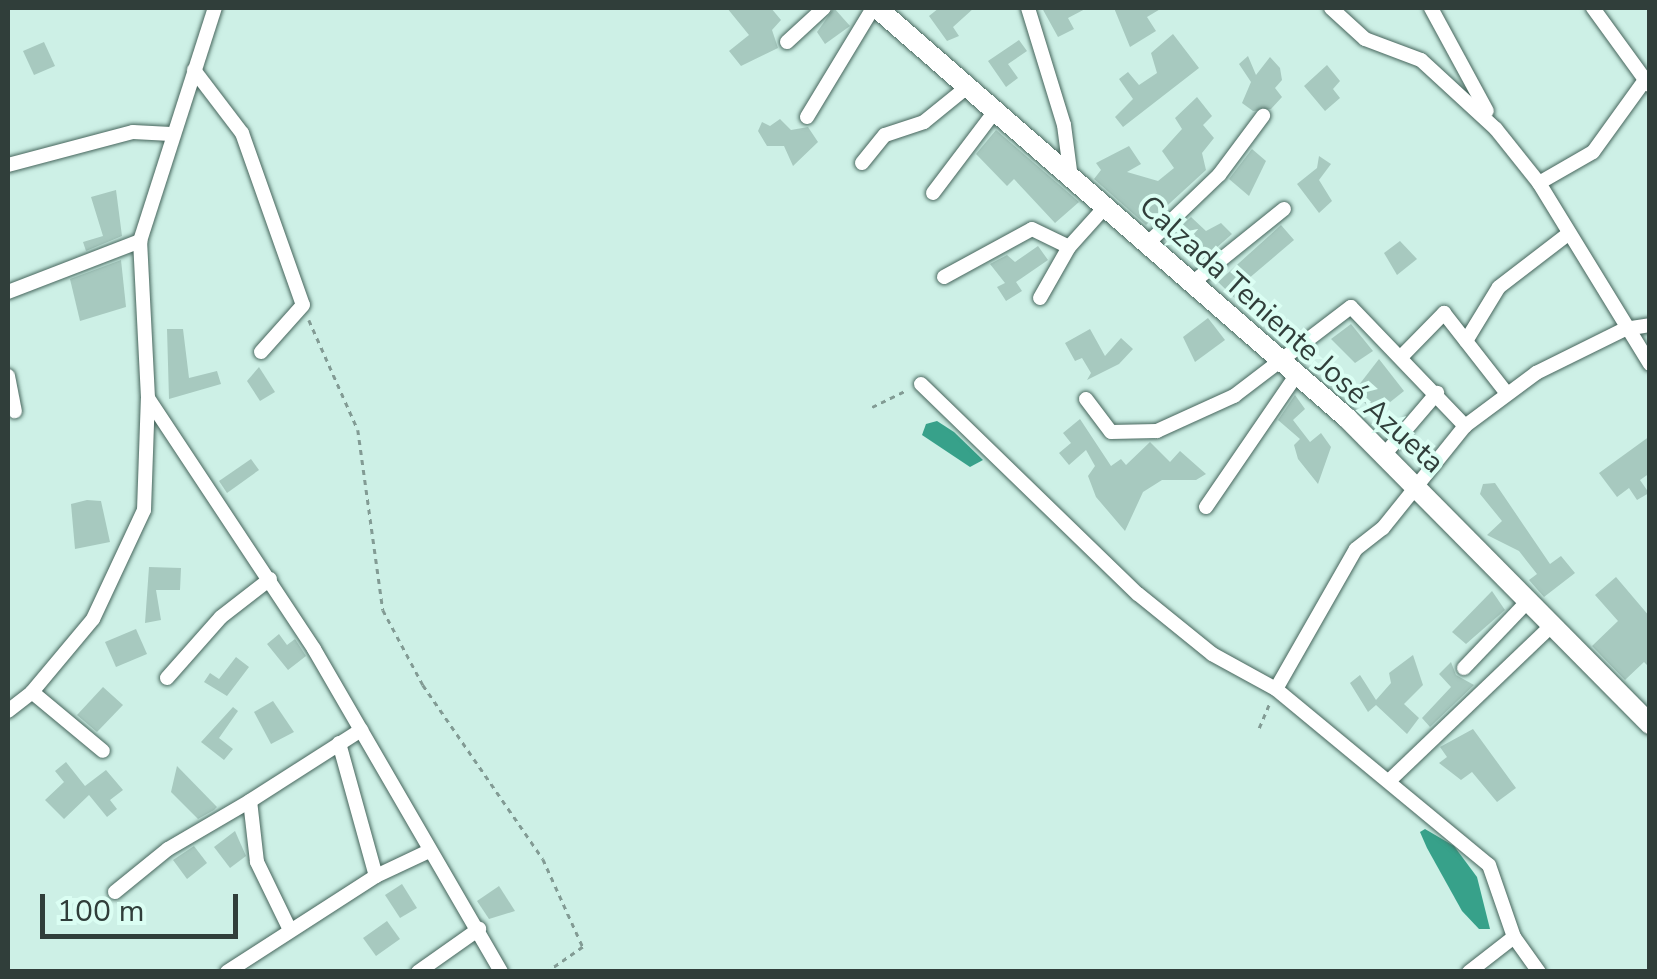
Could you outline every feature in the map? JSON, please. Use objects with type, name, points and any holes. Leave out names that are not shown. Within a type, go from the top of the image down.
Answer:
[{"type":"main road","name":"Calzada Teniente José Azueta","points":[[875,8],[1297,374],[1384,455],[1650,724]]},
{"type":"street","points":[[10,704],[32,692],[93,620],[144,510],[148,398],[140,241],[212,8]]},
{"type":"street","points":[[787,42],[824,8]]},
{"type":"street","points":[[807,117],[875,8]]},
{"type":"street","points":[[1028,8],[1064,124],[1071,178]]},
{"type":"street","points":[[1331,8],[1365,39],[1421,60],[1496,129],[1539,182],[1650,364]]},
{"type":"street","points":[[1431,8],[1496,129]]},
{"type":"street","points":[[1539,182],[1593,152],[1647,83],[1593,8]]},
{"type":"street","points":[[194,70],[242,133],[303,306],[262,352]]},
{"type":"street","points":[[862,163],[885,135],[924,122],[967,87]]},
{"type":"street","points":[[933,193],[996,111]]},
{"type":"street","points":[[1147,244],[1218,175],[1263,116]]},
{"type":"street","points":[[8,165],[132,132],[171,134]]},
{"type":"street","points":[[1040,298],[1070,247],[1105,208]]},
{"type":"street","points":[[1192,283],[1284,209]]},
{"type":"street","points":[[944,277],[1032,228],[1070,247]]},
{"type":"street","points":[[1466,341],[1499,288],[1568,234]]},
{"type":"street","points":[[8,292],[140,241]]},
{"type":"street","points":[[1086,399],[1112,432],[1157,431],[1234,396],[1351,308],[1403,356],[1466,426]]},
{"type":"street","points":[[1403,356],[1444,313],[1505,391]]},
{"type":"street","points":[[1276,688],[1356,549],[1416,488],[1466,426],[1505,391],[1625,328],[1650,324]]},
{"type":"street","points":[[1206,507],[1297,374]]},
{"type":"street","points":[[8,376],[15,410]]},
{"type":"street","points":[[921,384],[1138,594],[1212,654],[1276,688],[1489,865],[1514,938],[1539,972]]},
{"type":"street","points":[[1384,455],[1437,394]]},
{"type":"street","points":[[148,398],[270,579],[501,972]]},
{"type":"street","points":[[168,678],[221,617],[270,579]]},
{"type":"street","points":[[1464,668],[1528,601]]},
{"type":"street","points":[[1390,779],[1552,625]]},
{"type":"street","points":[[32,692],[103,751]]},
{"type":"street","points":[[114,892],[168,849],[361,730]]},
{"type":"street","points":[[339,743],[376,876]]},
{"type":"street","points":[[250,801],[257,862],[290,930]]},
{"type":"street","points":[[227,972],[376,876],[428,852]]},
{"type":"street","points":[[418,972],[479,929]]},
{"type":"street","points":[[1469,972],[1514,938]]},
{"type":"path","points":[[303,306],[358,430],[382,610],[422,685],[543,860],[582,947],[547,972]]},
{"type":"path","points":[[872,407],[921,384]]},
{"type":"path","points":[[1260,728],[1276,688]]},
{"type":"shaded area","points":[[937,421],[983,460],[970,467],[922,435],[926,424]]},
{"type":"shaded area","points":[[1425,829],[1454,846],[1477,877],[1490,929],[1479,929],[1462,911],[1427,848],[1420,832]]},
{"type":"building","points":[[727,8],[771,8],[781,20],[772,30],[778,48],[741,66],[729,51],[749,35]]},
{"type":"building","points":[[834,8],[850,26],[825,44],[817,32]]},
{"type":"building","points":[[939,8],[974,8],[953,27],[959,36],[947,41],[929,16]]},
{"type":"building","points":[[1042,8],[1087,8],[1068,18],[1074,29],[1058,37]]},
{"type":"building","points":[[1114,8],[1162,8],[1147,17],[1156,31],[1130,47]]},
{"type":"building","points":[[1173,34],[1199,68],[1123,127],[1115,117],[1133,99],[1119,79],[1128,72],[1139,85],[1157,73],[1151,53]]},
{"type":"building","points":[[1019,40],[1027,51],[1008,64],[1018,78],[1006,87],[988,61]]},
{"type":"building","points":[[44,42],[55,66],[34,75],[23,51]]},
{"type":"building","points":[[1248,56],[1256,75],[1270,57],[1280,68],[1282,80],[1275,88],[1282,97],[1271,109],[1253,111],[1242,103],[1251,82],[1239,64]]},
{"type":"building","points":[[1327,65],[1340,81],[1333,89],[1340,98],[1325,111],[1304,86]]},
{"type":"building","points":[[1197,97],[1212,116],[1203,125],[1214,138],[1202,153],[1206,170],[1146,225],[1094,179],[1101,170],[1096,163],[1129,146],[1141,164],[1127,172],[1158,181],[1174,168],[1162,151],[1182,129],[1175,118]]},
{"type":"building","points":[[780,119],[791,130],[808,127],[818,142],[793,166],[784,146],[767,146],[758,131],[762,122],[770,126]]},
{"type":"building","points":[[996,130],[1079,202],[1055,223],[1014,179],[1007,186],[976,154]]},
{"type":"building","points":[[1252,149],[1266,161],[1249,196],[1229,179]]},
{"type":"building","points":[[1319,156],[1331,164],[1319,180],[1332,201],[1319,213],[1297,184],[1317,168]]},
{"type":"building","points":[[116,190],[122,236],[86,251],[83,242],[103,236],[91,197]]},
{"type":"building","points":[[1191,217],[1206,231],[1221,223],[1232,234],[1198,264],[1173,234]]},
{"type":"building","points":[[1281,225],[1294,240],[1241,285],[1257,297],[1246,309],[1218,282]]},
{"type":"building","points":[[1400,241],[1417,259],[1397,275],[1384,253]]},
{"type":"building","points":[[1038,246],[1048,260],[1016,282],[1022,291],[1006,301],[997,287],[1005,283],[990,264],[1007,255],[1015,262]]},
{"type":"building","points":[[121,260],[126,307],[80,321],[70,279]]},
{"type":"building","points":[[1208,318],[1225,340],[1195,362],[1183,337]]},
{"type":"building","points":[[1351,324],[1373,351],[1355,363],[1331,339]]},
{"type":"building","points":[[167,329],[183,329],[189,378],[217,371],[221,384],[169,399]]},
{"type":"building","points":[[1090,329],[1105,356],[1121,338],[1133,349],[1119,364],[1087,380],[1091,373],[1082,358],[1075,361],[1065,343]]},
{"type":"building","points":[[1379,359],[1404,391],[1374,415],[1355,390]]},
{"type":"building","points":[[259,367],[275,392],[260,401],[247,381]]},
{"type":"building","points":[[1295,395],[1305,409],[1293,420],[1310,442],[1321,433],[1331,447],[1318,484],[1298,459],[1294,445],[1300,439],[1278,420]]},
{"type":"building","points":[[1080,419],[1111,466],[1121,459],[1126,465],[1150,442],[1170,462],[1180,451],[1206,474],[1196,480],[1162,480],[1143,492],[1125,531],[1096,497],[1088,476],[1095,466],[1086,450],[1069,465],[1059,453],[1071,443],[1063,433]]},
{"type":"building","points":[[1650,436],[1650,473],[1640,480],[1649,493],[1637,500],[1629,488],[1617,497],[1599,473]]},
{"type":"building","points":[[251,459],[259,470],[227,493],[219,481]]},
{"type":"building","points":[[1495,483],[1550,564],[1561,556],[1575,573],[1544,597],[1529,580],[1537,574],[1519,551],[1487,535],[1502,521],[1480,494],[1483,484]]},
{"type":"building","points":[[101,501],[110,542],[75,549],[71,504]]},
{"type":"building","points":[[149,567],[181,568],[180,590],[156,590],[161,620],[145,623]]},
{"type":"building","points":[[1616,577],[1650,617],[1650,668],[1644,662],[1625,680],[1592,646],[1618,621],[1595,595]]},
{"type":"building","points":[[1492,591],[1505,610],[1466,644],[1452,632]]},
{"type":"building","points":[[136,629],[147,654],[116,667],[105,642]]},
{"type":"building","points":[[279,634],[287,645],[295,639],[306,656],[288,670],[267,644]]},
{"type":"building","points":[[1413,655],[1423,685],[1404,704],[1419,718],[1407,734],[1376,705],[1368,712],[1350,683],[1360,675],[1376,700],[1391,683],[1389,673]]},
{"type":"building","points":[[236,657],[249,667],[227,696],[204,682],[210,673],[219,679]]},
{"type":"building","points":[[1451,662],[1456,675],[1474,685],[1430,727],[1422,718],[1451,687],[1439,674]]},
{"type":"building","points":[[103,687],[123,705],[97,732],[77,715]]},
{"type":"building","points":[[273,701],[294,732],[271,744],[254,712]]},
{"type":"building","points":[[233,707],[238,711],[219,738],[233,749],[224,760],[201,742]]},
{"type":"building","points":[[1473,729],[1516,788],[1497,802],[1472,772],[1461,780],[1439,763],[1447,757],[1440,747]]},
{"type":"building","points":[[66,762],[85,786],[106,770],[123,790],[110,800],[117,809],[107,817],[89,795],[64,819],[45,800],[64,782],[55,771]]},
{"type":"building","points":[[177,766],[217,807],[214,810],[198,819],[171,792]]},
{"type":"building","points":[[235,831],[246,856],[230,868],[214,847]]},
{"type":"building","points":[[194,846],[207,863],[187,879],[173,860]]},
{"type":"building","points":[[402,884],[417,908],[400,918],[385,895]]},
{"type":"building","points":[[499,886],[515,911],[489,919],[477,901]]},
{"type":"building","points":[[387,921],[400,939],[376,956],[363,938]]}]
